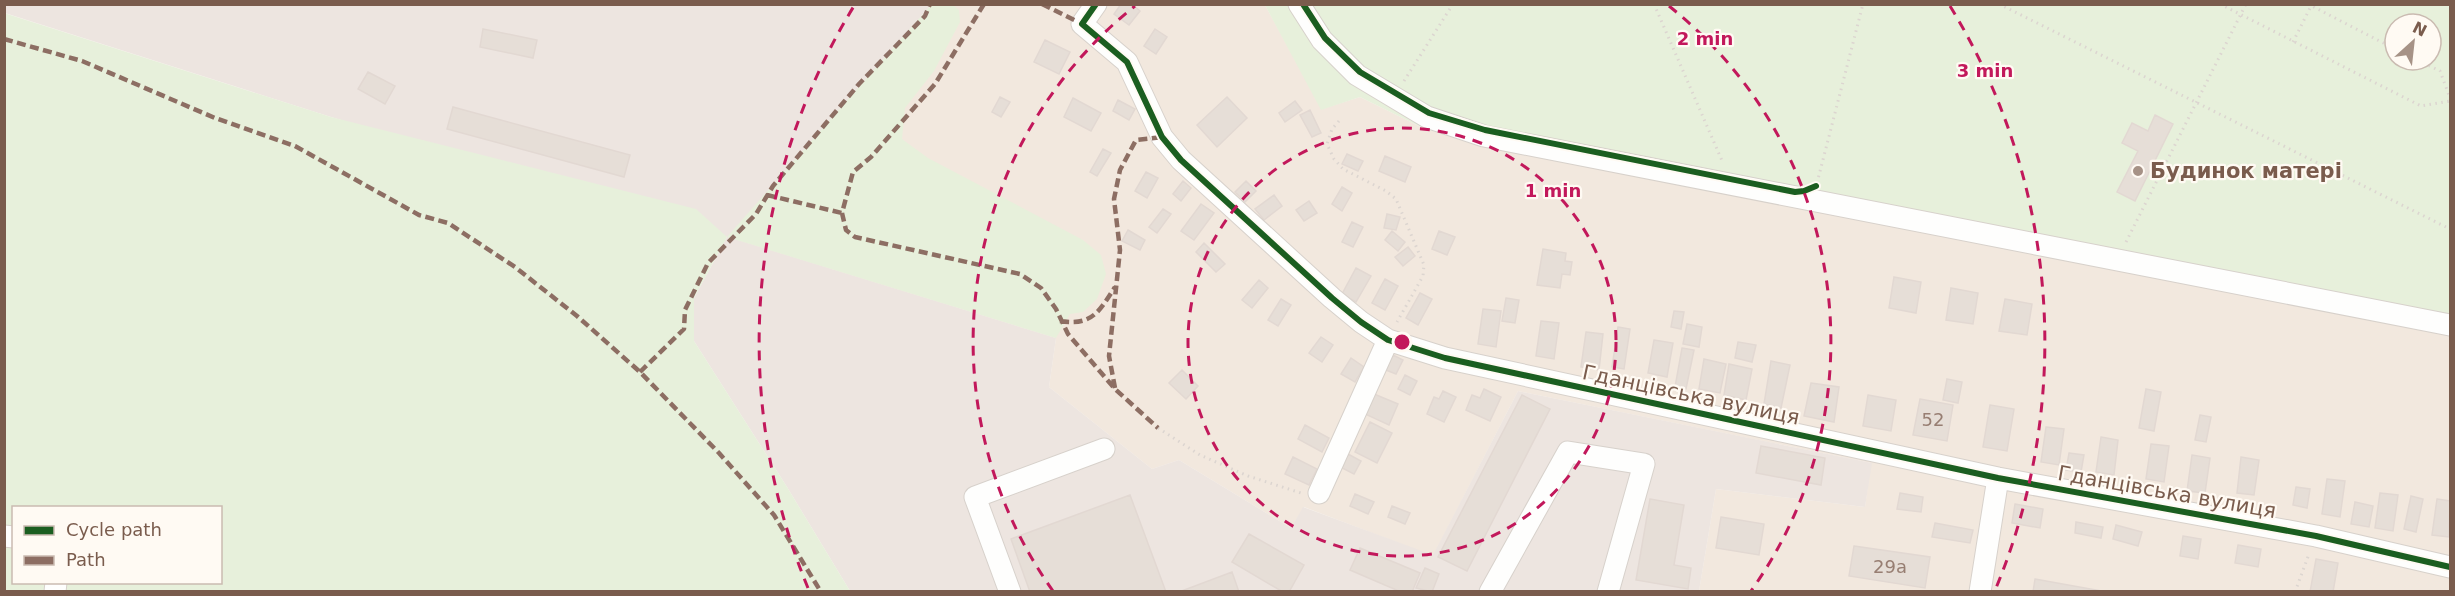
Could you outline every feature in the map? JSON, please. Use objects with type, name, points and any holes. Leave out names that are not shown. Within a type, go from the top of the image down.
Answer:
[{"type":"street","name":"Гданцівська вулиця","points":[[1096,4],[1082,24],[1127,62],[1162,138],[1181,160],[1332,298],[1388,340],[1444,358],[1998,478],[2316,536],[2451,567]]},
{"type":"street","points":[[1299,4],[1322,40],[1357,75],[1427,117],[1484,136],[2451,325]]},
{"type":"street","points":[[1319,493],[1388,340]]},
{"type":"street","points":[[1010,591],[975,497],[1104,449]]},
{"type":"street","points":[[1490,591],[1568,453],[1644,464],[1608,591]]},
{"type":"street","points":[[1980,591],[1998,478]]},
{"type":"path","points":[[1393,98],[1453,4]]},
{"type":"path","points":[[1654,4],[1733,186]]},
{"type":"path","points":[[1813,187],[1863,4]]},
{"type":"path","points":[[1999,4],[2451,229]]},
{"type":"path","points":[[2220,4],[2421,106],[2451,100],[2440,72]]},
{"type":"path","points":[[2117,260],[2246,4]]},
{"type":"path","points":[[2293,42],[2310,5],[2383,43]]},
{"type":"path","points":[[1339,121],[1332,129],[1328,144],[1334,159],[1348,173],[1386,191],[1396,199],[1424,265],[1423,276],[1388,340]]},
{"type":"path","points":[[1158,428],[1200,455],[1248,476],[1310,495],[1319,493]]},
{"type":"path","points":[[2295,591],[2316,536]]},
{"type":"shaded area","points":[[5,4],[931,5],[728,237],[1056,338],[1049,387],[1152,469],[1179,460],[1291,528],[1303,507],[1433,555],[1518,391],[1872,463],[1865,507],[1716,489],[1699,591],[850,591],[694,341],[694,298],[727,237],[331,117],[5,13]]},
{"type":"shaded area","points":[[931,5],[1265,5],[1322,109],[1360,97],[1423,128],[1480,146],[2450,335],[2450,591],[1699,591],[1716,489],[1865,507],[1871,463],[1518,391],[1433,556],[1304,507],[1291,528],[1179,460],[1152,469],[1049,387],[1056,338],[727,237]]},
{"type":"green space","points":[[931,5],[953,5],[959,10],[960,22],[934,71],[905,108],[902,139],[928,158],[1083,240],[1101,255],[1106,274],[1097,299],[1083,312],[1070,314],[1056,338],[727,237]]},
{"type":"green space","points":[[1265,5],[2450,5],[2450,335],[1480,146],[1423,128],[1360,97],[1321,110]]},
{"type":"green space","points":[[4,13],[331,117],[696,209],[727,237],[694,298],[694,341],[850,591],[5,591]]},
{"type":"building","points":[[1121,4],[1132,4],[1140,11],[1129,25],[1114,14]]},
{"type":"building","points":[[483,29],[537,40],[533,58],[480,47]]},
{"type":"building","points":[[1155,29],[1167,37],[1156,54],[1144,46]]},
{"type":"building","points":[[1045,40],[1070,52],[1059,74],[1034,62]]},
{"type":"building","points":[[368,72],[395,86],[385,104],[358,89]]},
{"type":"building","points":[[1000,97],[1010,102],[1001,117],[992,112]]},
{"type":"building","points":[[1227,97],[1247,118],[1217,147],[1197,125]]},
{"type":"building","points":[[1073,98],[1101,113],[1091,131],[1064,117]]},
{"type":"building","points":[[1118,100],[1135,109],[1129,120],[1113,111]]},
{"type":"building","points":[[1295,101],[1302,110],[1285,122],[1279,113]]},
{"type":"building","points":[[453,107],[630,155],[624,177],[447,129]]},
{"type":"building","points":[[1310,110],[1321,133],[1312,137],[1300,115]]},
{"type":"building","name":"Будинок матері","points":[[2155,115],[2173,124],[2135,201],[2117,192],[2138,151],[2122,143],[2132,123],[2148,131]]},
{"type":"building","points":[[1103,149],[1111,153],[1097,176],[1090,172]]},
{"type":"building","points":[[1347,154],[1363,161],[1358,171],[1342,164]]},
{"type":"building","points":[[1385,156],[1411,167],[1405,182],[1379,171]]},
{"type":"building","points":[[1146,172],[1158,178],[1147,198],[1135,191]]},
{"type":"building","points":[[1183,181],[1191,188],[1181,201],[1173,194]]},
{"type":"building","points":[[1246,181],[1256,191],[1245,202],[1235,192]]},
{"type":"building","points":[[1342,187],[1352,193],[1342,211],[1332,204]]},
{"type":"building","points":[[1274,195],[1282,206],[1264,220],[1255,209]]},
{"type":"building","points":[[1309,201],[1317,213],[1304,221],[1296,210]]},
{"type":"building","points":[[1201,204],[1214,213],[1194,240],[1181,231]]},
{"type":"building","points":[[1163,209],[1171,214],[1157,233],[1149,227]]},
{"type":"building","points":[[1387,214],[1400,217],[1396,230],[1384,228]]},
{"type":"building","points":[[1352,222],[1363,227],[1353,247],[1342,242]]},
{"type":"building","points":[[1128,230],[1145,240],[1140,250],[1122,241]]},
{"type":"building","points":[[1392,231],[1405,242],[1398,251],[1385,240]]},
{"type":"building","points":[[1439,231],[1455,237],[1447,255],[1432,249]]},
{"type":"building","points":[[1204,243],[1225,264],[1216,272],[1196,252]]},
{"type":"building","points":[[1408,247],[1415,256],[1403,266],[1395,257]]},
{"type":"building","points":[[1543,249],[1566,253],[1565,261],[1572,262],[1570,275],[1562,274],[1560,288],[1537,285]]},
{"type":"building","points":[[1356,268],[1371,276],[1356,302],[1342,294]]},
{"type":"building","points":[[1894,277],[1921,282],[1916,313],[1889,308]]},
{"type":"building","points":[[1385,279],[1398,286],[1385,310],[1372,303]]},
{"type":"building","points":[[1259,280],[1268,288],[1252,308],[1242,300]]},
{"type":"building","points":[[1951,288],[1978,293],[1973,324],[1946,320]]},
{"type":"building","points":[[1420,293],[1432,299],[1418,325],[1406,318]]},
{"type":"building","points":[[1506,298],[1519,300],[1515,323],[1502,321]]},
{"type":"building","points":[[1281,299],[1291,305],[1278,326],[1268,320]]},
{"type":"building","points":[[2005,299],[2032,304],[2027,335],[1999,331]]},
{"type":"building","points":[[1483,309],[1501,311],[1496,347],[1478,344]]},
{"type":"building","points":[[1674,311],[1684,312],[1681,329],[1671,327]]},
{"type":"building","points":[[1541,321],[1559,323],[1554,359],[1536,356]]},
{"type":"building","points":[[1687,324],[1702,327],[1699,347],[1683,344]]},
{"type":"building","points":[[1618,327],[1630,329],[1624,369],[1612,367]]},
{"type":"building","points":[[1586,332],[1603,334],[1599,370],[1581,367]]},
{"type":"building","points":[[1321,337],[1333,345],[1322,362],[1309,353]]},
{"type":"building","points":[[1654,340],[1673,343],[1667,377],[1648,373]]},
{"type":"building","points":[[1738,342],[1756,345],[1752,362],[1735,358]]},
{"type":"building","points":[[1682,348],[1694,350],[1686,389],[1675,387]]},
{"type":"building","points":[[1393,355],[1403,360],[1396,374],[1386,370]]},
{"type":"building","points":[[1351,358],[1364,367],[1355,382],[1341,374]]},
{"type":"building","points":[[1704,359],[1726,364],[1720,393],[1699,389]]},
{"type":"building","points":[[1771,361],[1790,365],[1781,408],[1764,404]]},
{"type":"building","points":[[1729,364],[1752,369],[1746,400],[1724,395]]},
{"type":"building","points":[[1182,370],[1198,386],[1186,399],[1169,383]]},
{"type":"building","points":[[1405,375],[1417,381],[1410,395],[1398,389]]},
{"type":"building","points":[[1947,379],[1962,382],[1958,403],[1943,400]]},
{"type":"building","points":[[1811,383],[1839,387],[1834,422],[1804,416]]},
{"type":"building","points":[[1484,389],[1501,397],[1490,421],[1466,410],[1472,395],[1480,398]]},
{"type":"building","points":[[2146,389],[2161,392],[2154,431],[2139,428]]},
{"type":"building","points":[[1443,391],[1456,397],[1444,422],[1427,414],[1434,397],[1439,399]]},
{"type":"building","points":[[1374,394],[1398,404],[1389,425],[1365,414]]},
{"type":"building","points":[[1522,395],[1550,409],[1467,571],[1438,557]]},
{"type":"building","points":[[1868,395],[1896,400],[1891,431],[1863,426]]},
{"type":"building","points":[[1920,399],[1953,405],[1947,441],[1913,435]]},
{"type":"building","points":[[1990,405],[2014,409],[2007,451],[1983,447]]},
{"type":"building","points":[[2200,415],[2211,417],[2206,442],[2195,440]]},
{"type":"building","points":[[1370,422],[1392,433],[1377,463],[1355,452]]},
{"type":"building","points":[[1305,425],[1329,438],[1322,452],[1298,439]]},
{"type":"building","points":[[2046,427],[2064,429],[2059,465],[2041,462]]},
{"type":"building","points":[[2101,437],[2118,440],[2114,475],[2096,472]]},
{"type":"building","points":[[2151,444],[2169,446],[2164,482],[2146,479]]},
{"type":"building","points":[[1761,446],[1825,458],[1821,485],[1756,473]]},
{"type":"building","points":[[2069,453],[2084,455],[2081,472],[2066,470]]},
{"type":"building","points":[[1348,454],[1361,461],[1354,474],[1342,468]]},
{"type":"building","points":[[2192,455],[2210,458],[2205,493],[2187,491]]},
{"type":"building","points":[[1293,457],[1317,469],[1309,485],[1285,474]]},
{"type":"building","points":[[2241,457],[2259,460],[2254,495],[2237,493]]},
{"type":"building","points":[[2327,479],[2345,481],[2340,517],[2322,514]]},
{"type":"building","points":[[2296,487],[2310,489],[2307,508],[2293,505]]},
{"type":"building","points":[[1900,493],[1923,497],[1921,512],[1897,509]]},
{"type":"building","points":[[2380,493],[2398,495],[2393,531],[2375,528]]},
{"type":"building","points":[[1355,494],[1374,502],[1368,514],[1350,506]]},
{"type":"building","points":[[1130,495],[1166,592],[1030,592],[1011,539]]},
{"type":"building","points":[[2411,496],[2423,499],[2416,532],[2404,529]]},
{"type":"building","points":[[1650,499],[1684,505],[1674,565],[1691,568],[1688,589],[1636,580]]},
{"type":"building","points":[[2437,499],[2450,501],[2449,537],[2432,535]]},
{"type":"building","points":[[2355,502],[2373,506],[2369,527],[2351,524]]},
{"type":"building","points":[[2015,504],[2043,509],[2040,528],[2012,523]]},
{"type":"building","points":[[1392,506],[1410,513],[1405,524],[1388,517]]},
{"type":"building","points":[[1721,517],[1764,524],[1759,555],[1716,548]]},
{"type":"building","points":[[2076,522],[2103,527],[2101,538],[2075,533]]},
{"type":"building","points":[[1935,523],[1973,530],[1970,543],[1932,537]]},
{"type":"building","points":[[2116,525],[2142,532],[2138,546],[2113,539]]},
{"type":"building","points":[[1249,534],[1304,565],[1289,592],[1283,592],[1232,562]]},
{"type":"building","points":[[2183,536],[2201,539],[2198,559],[2180,556]]},
{"type":"building","points":[[2238,545],[2261,549],[2258,567],[2235,563]]},
{"type":"building","points":[[1854,546],[1930,557],[1925,588],[1849,576]]},
{"type":"building","points":[[1360,548],[1420,573],[1412,592],[1401,592],[1350,570]]},
{"type":"building","points":[[2316,559],[2338,563],[2333,592],[2310,592]]},
{"type":"building","points":[[1425,568],[1439,574],[1432,592],[1416,588]]},
{"type":"building","points":[[1232,572],[1239,592],[1179,592]]},
{"type":"building","points":[[2035,579],[2107,592],[2033,592]]},
{"type":"marked path","points":[[640,372],[684,329],[685,310],[708,263],[756,214],[773,186],[859,84],[925,16],[930,4]]},
{"type":"marked path","points":[[984,4],[935,84],[871,157],[853,172],[842,213],[846,230],[855,237],[1020,274],[1041,288],[1056,309],[1068,334],[1115,389],[1158,428]]},
{"type":"marked path","points":[[1042,4],[1082,24]]},
{"type":"marked path","points":[[4,39],[82,61],[215,118],[295,146],[419,215],[448,223],[515,267],[577,316],[640,372],[719,453],[774,515],[821,592]]},
{"type":"marked path","points":[[1115,388],[1109,356],[1120,250],[1114,199],[1120,170],[1136,140],[1162,137]]},
{"type":"marked path","points":[[767,195],[842,213]]},
{"type":"marked path","points":[[1060,321],[1071,322],[1087,319],[1099,310],[1115,287]]},
{"type":"cycle path","points":[[1096,4],[1082,24],[1127,62],[1162,137],[1181,160],[1332,298],[1361,322],[1388,340],[1445,358],[1998,478],[2316,536],[2450,567]]},
{"type":"cycle path","points":[[1303,4],[1325,38],[1360,72],[1429,113],[1485,130],[1795,192],[1816,186]]},
{"type":"place","name":"Будинок матері","points":[[2138,171]]}]
